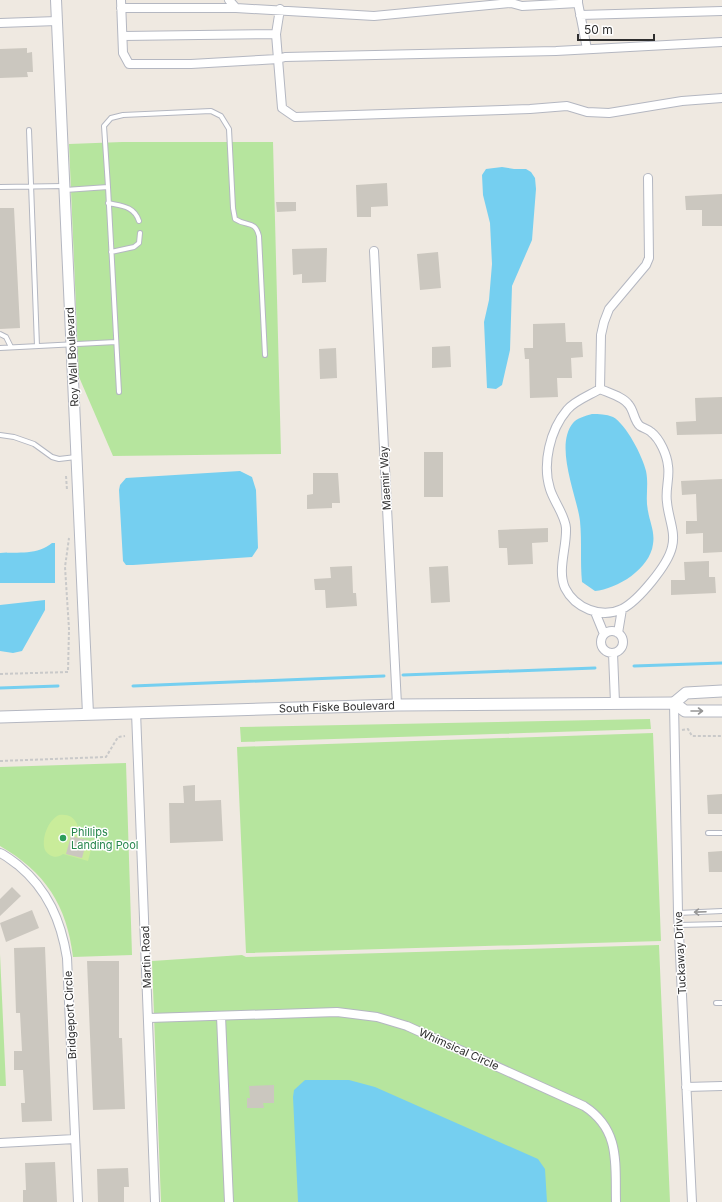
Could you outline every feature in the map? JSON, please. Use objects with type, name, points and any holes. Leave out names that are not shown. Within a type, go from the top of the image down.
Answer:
[{"type":"main road","points":[[674,703],[686,693],[722,691]]},
{"type":"main road","name":"South Fiske Boulevard","points":[[0,717],[397,705],[615,703],[674,703],[686,711],[722,711]]},
{"type":"street","name":"Roy Wall Boulevard","points":[[56,0],[88,714]]},
{"type":"street","points":[[229,0],[236,8]]},
{"type":"street","points":[[587,49],[578,2],[522,6],[510,2],[374,16],[280,10],[121,4],[123,53],[129,64],[192,64],[278,59],[285,57],[587,49],[695,45],[722,42]]},
{"type":"street","points":[[280,10],[276,34],[282,108],[295,116],[530,109],[567,106],[587,112],[609,114],[682,101],[722,98]]},
{"type":"street","points":[[580,15],[722,11]]},
{"type":"street","points":[[0,23],[57,21]]},
{"type":"street","points":[[123,36],[276,34]]},
{"type":"street","points":[[600,389],[601,335],[609,309],[646,264],[649,258],[648,178]]},
{"type":"street","name":"Maemir Way","points":[[374,251],[397,705]]},
{"type":"street","points":[[600,389],[617,396],[629,404],[639,425],[652,432],[665,453],[669,468],[667,502],[673,529],[672,547],[664,565],[650,584],[622,609],[607,612],[595,612],[584,608],[572,599],[565,587],[562,574],[566,527],[550,491],[546,475],[553,431],[567,409],[600,389]]},
{"type":"street","points":[[618,633],[622,609]]},
{"type":"street","points":[[595,612],[604,634]]},
{"type":"street","points":[[611,631],[618,633],[622,638],[622,645],[619,651],[613,653],[606,652],[602,646],[601,640],[604,634],[611,631]]},
{"type":"street","points":[[613,653],[615,703]]},
{"type":"street","name":"Tuckaway Drive","points":[[674,703],[678,925],[692,1202]]},
{"type":"street","name":"Martin Road","points":[[136,712],[155,1202]]},
{"type":"street","name":"Bridgeport Circle","points":[[0,853],[34,878],[56,915],[64,942],[67,958],[78,1202]]},
{"type":"street","name":"Whimsical Circle","points":[[149,1018],[336,1012],[377,1017],[407,1026],[584,1106],[600,1118],[611,1135],[614,1147],[616,1202]]},
{"type":"street","points":[[221,1016],[229,1202]]},
{"type":"street","points":[[686,1087],[722,1086]]},
{"type":"street","points":[[0,1143],[75,1139]]},
{"type":"lane","points":[[119,392],[104,126],[111,118],[123,115],[211,111],[221,116],[229,129],[233,208],[235,219],[242,224],[253,224],[257,228],[259,236],[265,354]]},
{"type":"lane","points":[[29,130],[37,346]]},
{"type":"lane","points":[[0,187],[108,187]]},
{"type":"lane","points":[[108,203],[128,207],[136,213],[139,221]]},
{"type":"lane","points":[[111,252],[134,247],[139,243],[140,233]]},
{"type":"lane","points":[[0,334],[6,337],[11,347]]},
{"type":"lane","points":[[0,348],[116,342]]},
{"type":"lane","points":[[0,435],[14,437],[34,444],[52,457],[60,459],[77,457]]},
{"type":"lane","points":[[708,833],[722,833]]},
{"type":"lane","points":[[678,913],[722,912]]},
{"type":"lane","points":[[678,925],[722,924]]},
{"type":"lane","points":[[716,1003],[722,1003]]},
{"type":"path","points":[[66,473],[68,496]]},
{"type":"path","points":[[0,674],[68,672],[69,629],[65,567],[70,532]]},
{"type":"path","points":[[681,730],[688,729],[692,736],[722,736]]},
{"type":"path","points":[[0,761],[106,757],[118,737],[125,736]]},
{"type":"green space","points":[[122,142],[273,142],[281,454],[113,456],[79,377],[69,144]]},
{"type":"green space","points":[[650,719],[651,729],[241,742],[240,727]]},
{"type":"green space","points":[[653,733],[661,941],[246,953],[237,747]]},
{"type":"green space","points":[[126,763],[132,955],[73,957],[65,921],[51,892],[30,867],[0,846],[0,767]]},
{"type":"green space","name":"Phillips Landing Pool","points":[[59,815],[70,816],[73,818],[78,825],[83,839],[93,842],[88,861],[63,854],[61,856],[53,856],[45,850],[44,841],[46,830],[55,817]]},
{"type":"green space","points":[[659,945],[670,1202],[161,1202],[152,961],[242,955],[246,957]]},
{"type":"green space","points":[[0,954],[6,1086],[0,1086]]},
{"type":"water","points":[[502,167],[526,169],[531,172],[535,178],[536,189],[532,240],[512,286],[510,350],[502,385],[496,389],[487,388],[484,322],[489,300],[492,264],[490,223],[483,195],[482,175],[486,169]]},
{"type":"water","points":[[592,414],[608,415],[613,417],[623,426],[638,450],[646,471],[647,506],[653,531],[651,553],[646,562],[622,582],[595,591],[582,582],[580,521],[566,458],[568,433],[573,423],[579,418]]},
{"type":"water","points":[[240,471],[252,477],[256,490],[258,548],[252,557],[126,565],[123,561],[119,490],[120,485],[126,478]]},
{"type":"water","points":[[52,543],[55,543],[55,583],[0,583],[0,553],[21,553],[34,551],[46,547]]},
{"type":"water","points":[[45,600],[45,610],[22,651],[13,653],[0,651],[0,605]]},
{"type":"water","points":[[305,1080],[349,1080],[375,1087],[538,1159],[545,1169],[547,1202],[298,1202],[293,1097],[294,1090]]},
{"type":"building","points":[[27,48],[27,53],[32,52],[33,72],[27,72],[28,77],[0,78],[0,49]]},
{"type":"building","points":[[387,183],[388,206],[371,207],[371,217],[357,217],[356,185]]},
{"type":"building","points":[[722,194],[722,226],[702,226],[702,210],[686,210],[685,196]]},
{"type":"building","points":[[276,202],[296,202],[296,211],[277,212]]},
{"type":"building","points":[[0,208],[14,208],[20,328],[0,329]]},
{"type":"building","points":[[327,248],[326,282],[302,283],[302,274],[293,275],[292,249]]},
{"type":"building","points":[[438,252],[441,288],[420,290],[417,254]]},
{"type":"building","points":[[565,323],[566,342],[582,342],[583,357],[571,358],[572,378],[557,378],[558,397],[530,398],[529,359],[525,359],[524,348],[533,348],[533,324]]},
{"type":"building","points":[[450,346],[451,367],[432,368],[432,347]]},
{"type":"building","points":[[336,348],[337,378],[320,379],[319,349]]},
{"type":"building","points":[[722,397],[722,434],[677,435],[676,422],[696,421],[695,398]]},
{"type":"building","points":[[424,452],[443,452],[443,497],[424,497]]},
{"type":"building","points":[[313,473],[338,473],[340,503],[332,503],[332,508],[307,509],[307,495],[313,494]]},
{"type":"building","points":[[722,479],[722,552],[703,553],[703,533],[686,534],[686,521],[697,521],[696,494],[682,495],[681,481]]},
{"type":"building","points":[[548,528],[548,542],[532,543],[533,564],[508,565],[507,548],[499,548],[498,530]]},
{"type":"building","points":[[709,561],[709,577],[715,577],[716,593],[671,595],[671,580],[685,580],[684,562]]},
{"type":"building","points":[[352,566],[353,593],[356,593],[357,606],[326,608],[325,590],[315,590],[314,579],[331,578],[330,567]]},
{"type":"building","points":[[448,566],[450,602],[431,603],[429,567]]},
{"type":"building","points":[[195,785],[195,801],[221,800],[223,841],[170,843],[169,803],[184,803],[183,786]]},
{"type":"building","points":[[722,794],[722,814],[708,814],[707,795]]},
{"type":"building","points":[[71,836],[87,840],[82,858],[66,854]]},
{"type":"building","points":[[722,851],[722,872],[709,872],[708,852]]},
{"type":"building","points":[[12,887],[21,896],[0,916],[0,899]]},
{"type":"building","points":[[32,910],[39,928],[6,942],[0,923]]},
{"type":"building","points":[[45,947],[52,1121],[22,1122],[21,1103],[25,1103],[23,1070],[14,1070],[14,1051],[22,1051],[20,1013],[16,1013],[14,948]]},
{"type":"building","points":[[87,961],[119,961],[119,1038],[122,1038],[125,1109],[93,1110]]},
{"type":"building","points":[[274,1085],[274,1103],[263,1103],[264,1108],[247,1108],[247,1098],[250,1098],[249,1086]]},
{"type":"building","points":[[55,1162],[57,1202],[23,1202],[23,1190],[26,1190],[25,1163]]},
{"type":"building","points":[[128,1168],[129,1187],[124,1187],[124,1202],[98,1202],[97,1169]]},
{"type":"waterway","points":[[634,666],[722,663]]},
{"type":"waterway","points":[[403,675],[595,668]]},
{"type":"waterway","points":[[133,686],[384,676]]},
{"type":"waterway","points":[[0,688],[58,686]]},
{"type":"place","name":"Phillips Landing Pool","points":[[63,838]]}]
